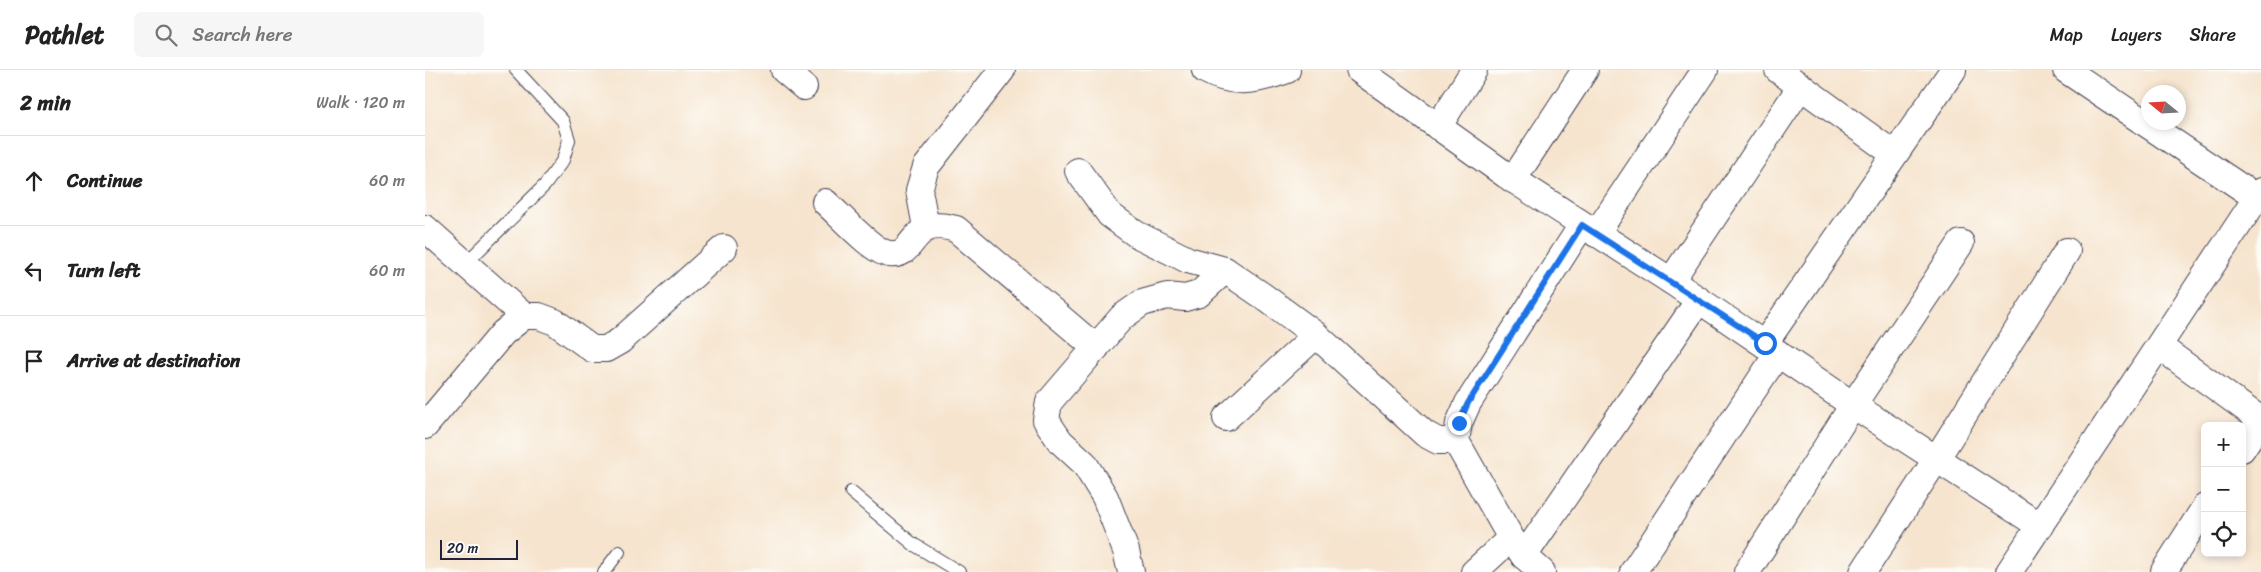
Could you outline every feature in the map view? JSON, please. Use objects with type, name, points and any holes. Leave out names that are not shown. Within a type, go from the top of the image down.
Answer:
[{"type":"street","points":[[784,70],[804,87]]},
{"type":"street","points":[[927,227],[919,190],[926,167],[1002,70]]},
{"type":"street","points":[[1205,70],[1215,75],[1249,82],[1287,70]]},
{"type":"street","points":[[1359,70],[1513,180],[1671,281],[1853,405],[2040,526]]},
{"type":"street","points":[[1438,127],[1474,70]]},
{"type":"street","points":[[1513,180],[1585,70]]},
{"type":"street","points":[[1525,555],[1456,441],[1459,423],[1468,403],[1589,230],[1705,70]]},
{"type":"street","points":[[1778,70],[1894,154]]},
{"type":"street","points":[[1633,572],[1894,154],[1953,70]]},
{"type":"street","points":[[2009,572],[2160,347],[2259,194],[2068,70]]},
{"type":"street","points":[[1671,281],[1801,86]]},
{"type":"street","points":[[1078,171],[1111,215],[1136,234],[1188,260],[1225,270],[1316,335],[1425,434],[1438,440],[1456,441]]},
{"type":"street","points":[[825,202],[877,249],[891,255],[905,251],[927,227],[941,225],[956,229],[1096,348]]},
{"type":"street","points":[[425,228],[524,316]]},
{"type":"street","points":[[1747,572],[1853,405],[1961,243]]},
{"type":"street","points":[[425,426],[503,333],[524,316],[539,316],[555,322],[592,349],[607,349],[620,341],[724,248]]},
{"type":"street","points":[[1863,572],[2067,251]]},
{"type":"street","points":[[1131,572],[1126,551],[1105,498],[1084,463],[1060,441],[1045,420],[1049,402],[1122,317],[1142,303],[1167,296],[1185,298],[1199,294],[1225,270]]},
{"type":"street","points":[[1474,572],[1525,555],[1699,300]]},
{"type":"street","points":[[1226,418],[1316,335]]},
{"type":"street","points":[[2160,347],[2261,420],[2246,443]]},
{"type":"street","points":[[2164,571],[2202,512]]},
{"type":"lane","points":[[465,264],[545,185],[563,160],[569,140],[563,121],[516,70]]},
{"type":"lane","points":[[851,492],[913,544],[959,572]]},
{"type":"lane","points":[[604,572],[619,552]]},
{"type":"route","points":[[1459,423],[1468,403],[1582,225],[1765,343]]}]
